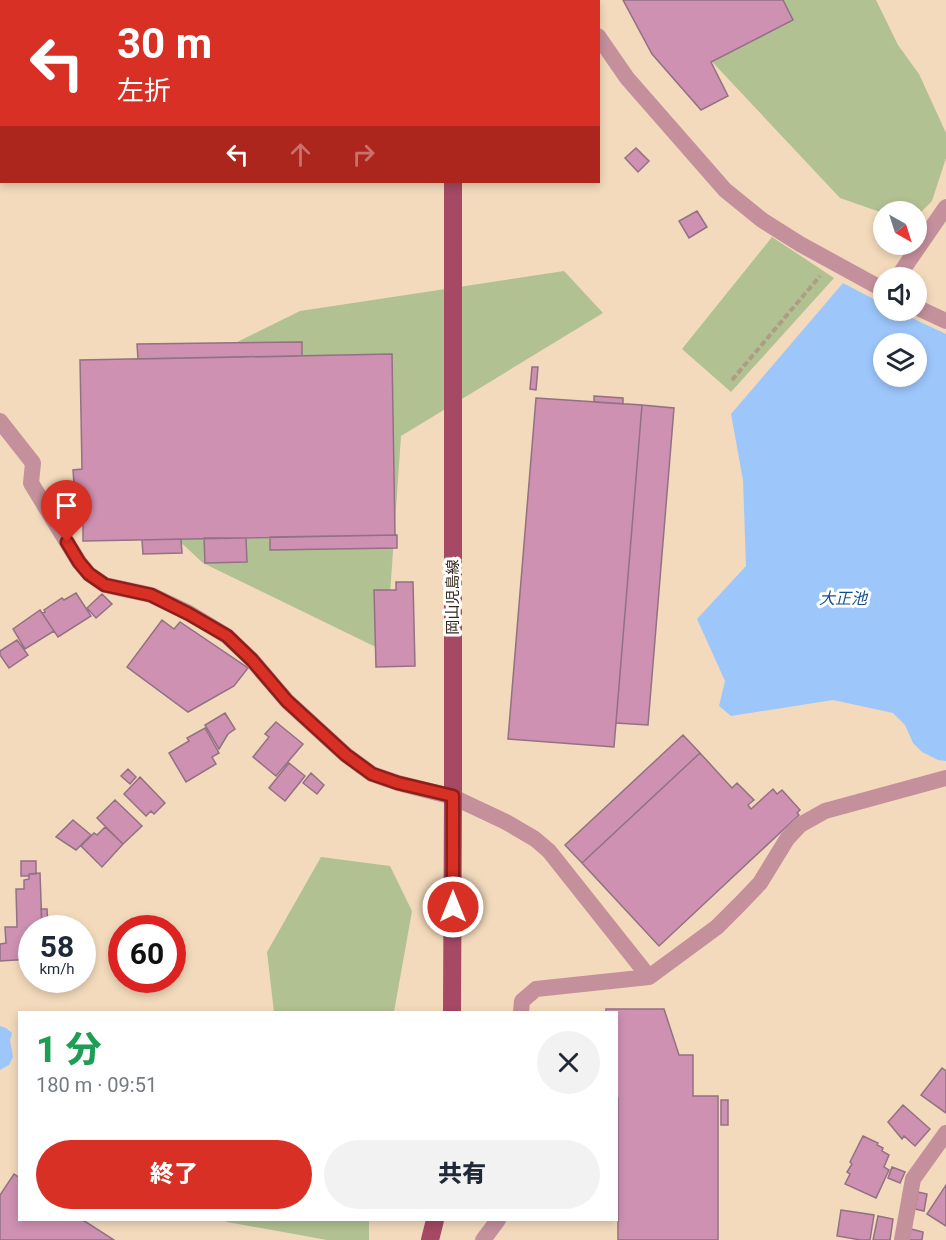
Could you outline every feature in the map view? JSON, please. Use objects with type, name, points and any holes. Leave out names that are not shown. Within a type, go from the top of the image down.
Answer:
[{"type":"main road","name":"岡山児島線","points":[[452,1011],[453,183]]},
{"type":"main road","points":[[430,1240],[435,1221]]},
{"type":"street","points":[[600,39],[627,78],[725,190],[762,220],[873,284]]},
{"type":"street","points":[[905,267],[946,207]]},
{"type":"street","points":[[927,312],[946,321]]},
{"type":"street","points":[[0,421],[33,463],[31,483],[79,562],[89,574],[105,585],[151,595],[227,636],[252,660],[287,701],[346,755],[372,774],[398,783],[453,796],[535,839],[549,851],[649,977]]},
{"type":"street","points":[[521,1011],[522,1001],[536,989],[649,977],[717,927],[740,904],[760,883],[787,839],[800,825],[825,811],[946,778]]},
{"type":"street","points":[[902,1240],[913,1179],[946,1133]]},
{"type":"street","points":[[483,1240],[497,1221]]},
{"type":"path","points":[[732,380],[832,262]]},
{"type":"green space","points":[[654,0],[876,0],[898,45],[919,74],[946,133],[946,158],[932,201],[927,206],[927,201],[873,201],[873,210],[840,198]]},
{"type":"green space","points":[[772,237],[834,278],[731,392],[682,349]]},
{"type":"green space","points":[[564,271],[603,313],[401,436],[386,652],[203,563],[121,487],[136,392],[300,311]]},
{"type":"green space","points":[[321,857],[390,866],[412,911],[394,1011],[274,1011],[267,952]]},
{"type":"green space","points":[[226,1221],[369,1221],[369,1240],[327,1240]]},
{"type":"water","name":"大正池","points":[[843,283],[873,299],[873,321],[918,321],[946,334],[946,761],[938,760],[922,752],[913,743],[905,725],[893,713],[833,700],[731,716],[719,706],[725,681],[697,619],[746,566],[743,480],[731,414]]},
{"type":"water","points":[[0,1026],[12,1033],[10,1040],[13,1057],[9,1065],[0,1070]]},
{"type":"building","points":[[623,0],[783,0],[793,20],[711,62],[728,96],[701,110],[652,54]]},
{"type":"building","points":[[636,148],[649,161],[638,172],[625,158]]},
{"type":"building","points":[[697,211],[707,227],[689,238],[679,221]]},
{"type":"building","points":[[302,342],[302,356],[138,359],[137,344]]},
{"type":"building","points":[[392,354],[395,535],[83,541],[83,512],[76,512],[73,470],[82,469],[80,360]]},
{"type":"building","points":[[532,367],[538,367],[536,390],[530,389]]},
{"type":"building","points":[[594,396],[623,398],[623,404],[594,402]]},
{"type":"building","points":[[536,398],[642,405],[614,747],[508,739]]},
{"type":"building","points":[[642,405],[674,408],[648,725],[616,723]]},
{"type":"building","points":[[397,535],[397,548],[270,550],[270,537]]},
{"type":"building","points":[[204,538],[246,538],[247,562],[205,563]]},
{"type":"building","points":[[181,539],[182,553],[143,554],[142,540]]},
{"type":"building","points":[[396,582],[413,582],[415,666],[376,667],[374,590],[396,590]]},
{"type":"building","points":[[76,593],[91,616],[58,637],[42,613],[62,598],[64,600]]},
{"type":"building","points":[[102,594],[112,604],[96,618],[87,608]]},
{"type":"building","points":[[40,610],[54,631],[25,649],[13,629]]},
{"type":"building","points":[[162,620],[174,629],[180,622],[248,668],[234,686],[188,712],[127,667]]},
{"type":"building","points":[[17,640],[28,655],[9,668],[0,655],[0,651]]},
{"type":"building","points":[[225,713],[235,729],[228,734],[219,749],[205,725]]},
{"type":"building","points":[[276,722],[303,744],[276,776],[253,757],[269,737],[265,734]]},
{"type":"building","points":[[205,728],[219,753],[212,757],[216,764],[186,782],[169,753],[189,741],[187,738]]},
{"type":"building","points":[[683,735],[700,753],[582,863],[565,845]]},
{"type":"building","points":[[700,753],[732,788],[737,783],[754,800],[748,805],[751,809],[773,789],[777,794],[782,790],[800,810],[797,813],[799,815],[659,946],[582,863]]},
{"type":"building","points":[[289,763],[305,776],[285,801],[269,788]]},
{"type":"building","points":[[128,769],[136,777],[130,784],[121,776]]},
{"type":"building","points":[[311,773],[324,785],[317,794],[303,783]]},
{"type":"building","points":[[140,777],[165,803],[154,814],[151,811],[146,816],[124,794]]},
{"type":"building","points":[[115,800],[142,826],[123,844],[97,818]]},
{"type":"building","points":[[73,820],[91,835],[76,850],[56,837]]},
{"type":"building","points":[[105,827],[123,844],[102,867],[81,846],[94,833],[97,835]]},
{"type":"building","points":[[21,861],[36,861],[36,874],[21,876]]},
{"type":"building","points":[[40,873],[42,915],[18,915],[18,960],[0,961],[0,944],[6,943],[5,927],[17,927],[16,889],[24,889],[24,880],[29,879],[29,874]]},
{"type":"building","points":[[41,909],[47,909],[47,915],[41,915]]},
{"type":"building","points":[[606,1009],[664,1009],[679,1055],[693,1055],[693,1096],[718,1096],[718,1240],[618,1240],[618,1011],[606,1011]]},
{"type":"building","points":[[942,1068],[946,1071],[946,1113],[921,1095]]},
{"type":"building","points":[[721,1100],[728,1100],[728,1125],[721,1125]]},
{"type":"building","points":[[903,1105],[930,1129],[915,1146],[904,1136],[902,1139],[888,1122]]},
{"type":"building","points":[[863,1136],[878,1143],[877,1145],[883,1148],[882,1151],[889,1155],[884,1167],[889,1170],[876,1198],[845,1184],[850,1174],[847,1172],[852,1164],[850,1162]]},
{"type":"building","points":[[892,1167],[905,1172],[900,1183],[888,1178]]},
{"type":"building","points":[[14,1174],[18,1177],[18,1221],[85,1221],[114,1240],[0,1240],[0,1195]]},
{"type":"building","points":[[946,1185],[946,1226],[927,1214]]},
{"type":"building","points":[[918,1192],[927,1194],[924,1211],[915,1209]]},
{"type":"building","points":[[841,1210],[874,1215],[870,1240],[837,1236]]},
{"type":"building","points":[[878,1216],[893,1219],[890,1240],[873,1240]]},
{"type":"building","points":[[911,1229],[923,1232],[922,1240],[909,1240]]},
{"type":"route","points":[[67,542],[89,574],[105,585],[151,595],[227,636],[252,660],[287,701],[346,755],[372,774],[398,783],[453,796],[453,907]]}]
